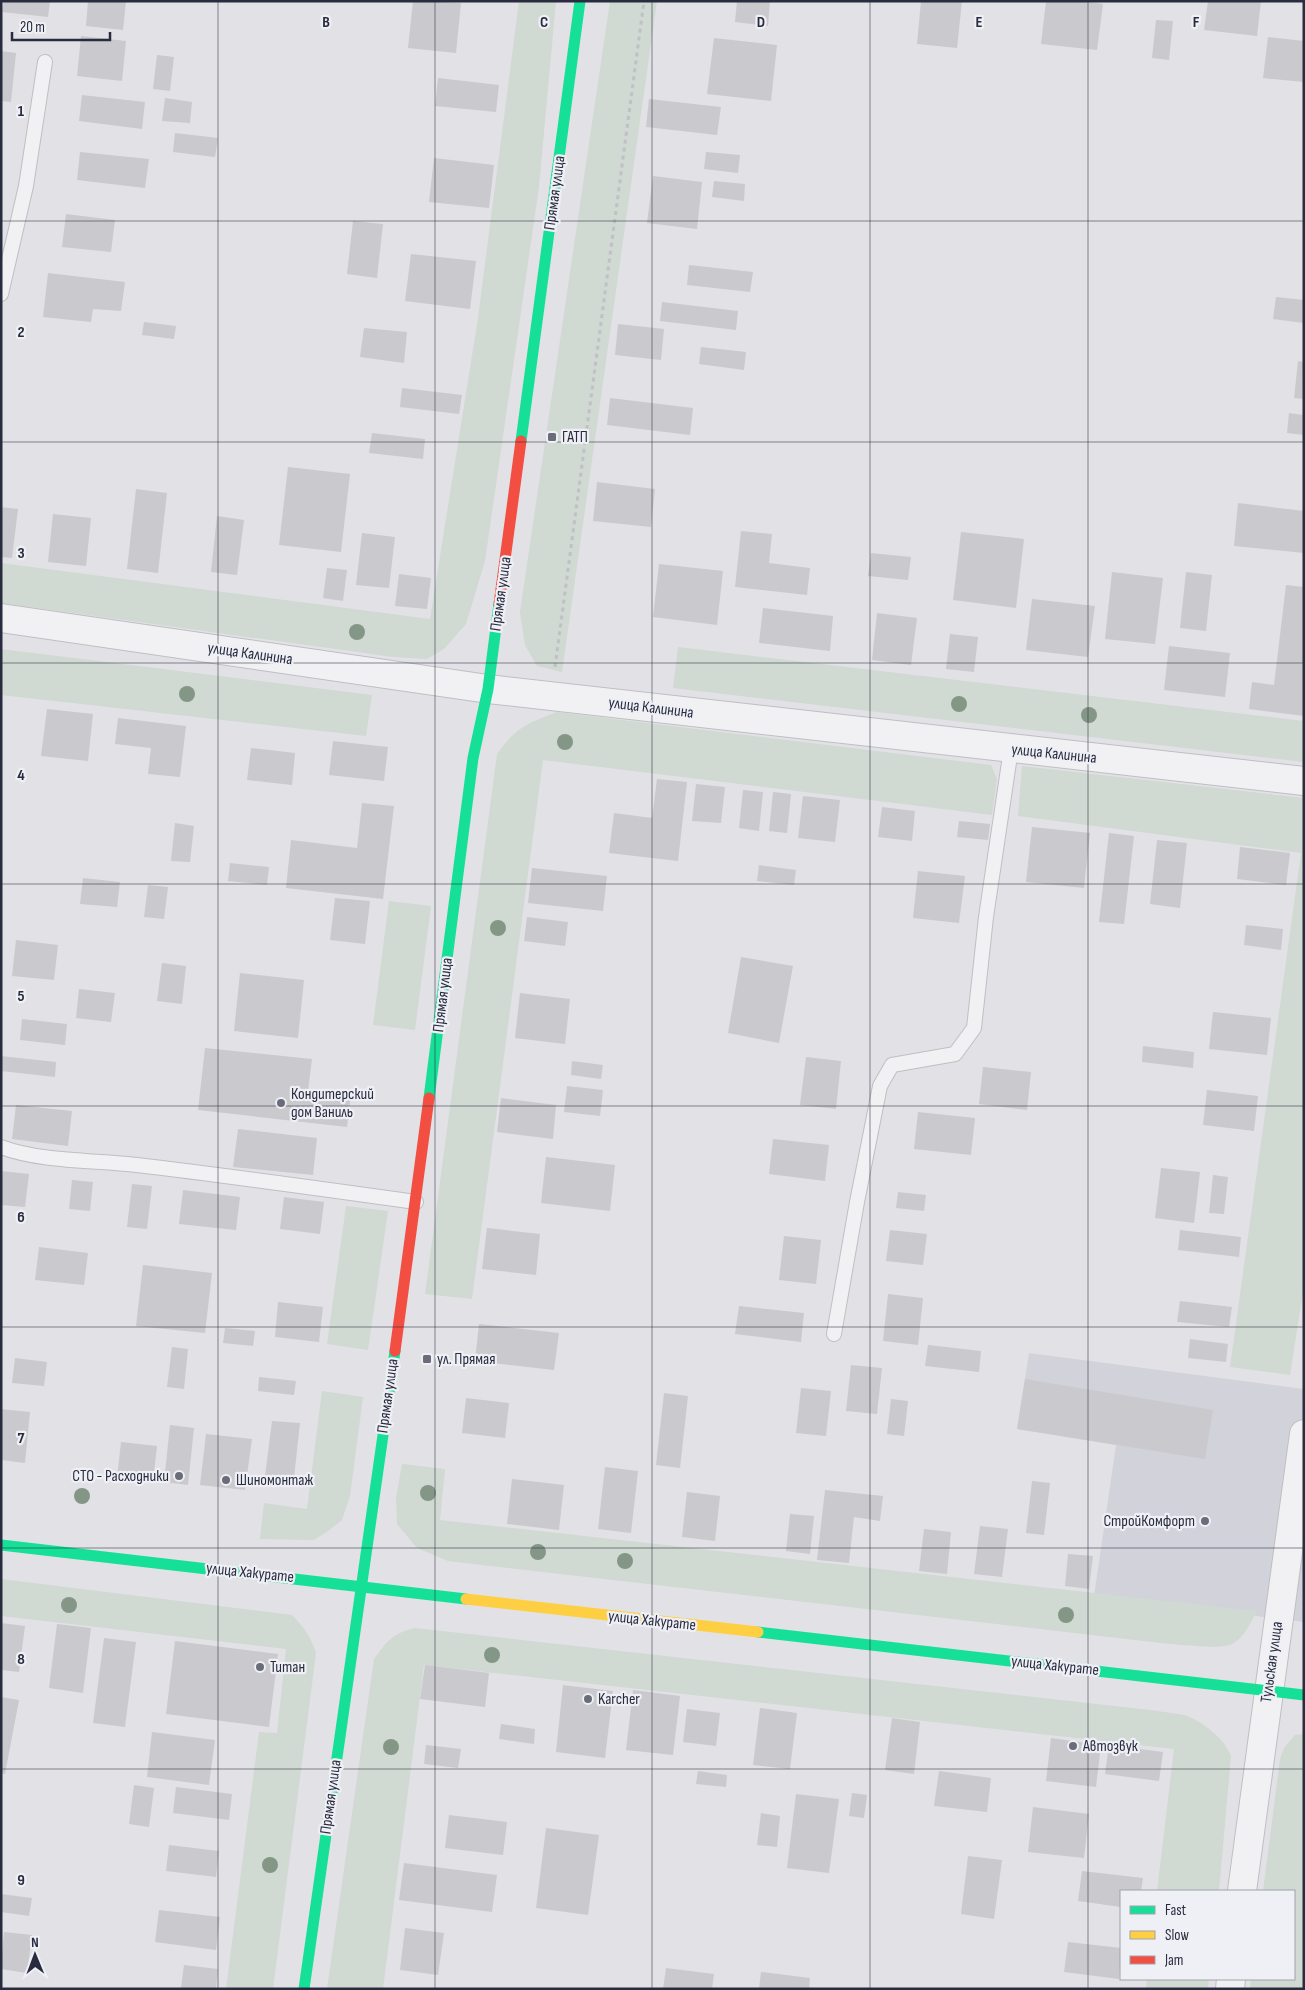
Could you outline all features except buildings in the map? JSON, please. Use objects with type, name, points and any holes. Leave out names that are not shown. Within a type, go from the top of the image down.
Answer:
[{"type":"street","name":"Прямая улица","points":[[304,1989],[416,1202],[473,758],[488,689],[580,1]]},
{"type":"street","name":"улица Калинина","points":[[1,618],[488,689],[1304,781]]},
{"type":"street","name":"Тульская улица","points":[[1242,1890],[1304,1434]]},
{"type":"street","name":"улица Хакурате","points":[[1,1545],[1304,1695]]},
{"type":"lane","points":[[1,294],[26,186],[44,62]]},
{"type":"lane","points":[[834,1334],[880,1086],[892,1065],[956,1054],[974,1028],[986,917],[1011,749]]},
{"type":"lane","points":[[1,1147],[20,1154],[202,1172],[416,1202]]},
{"type":"path","points":[[555,666],[644,1]]},
{"type":"shaded area","points":[[519,1],[556,1],[539,187],[485,561],[466,624],[444,649],[427,659],[393,657],[1,603],[1,563],[430,619],[478,318]]},
{"type":"shaded area","points":[[610,1],[657,1],[562,672],[537,666],[525,645],[520,612]]},
{"type":"shaded area","points":[[678,647],[1304,721],[1304,762],[673,688]]},
{"type":"shaded area","points":[[1,649],[372,695],[366,736],[1,695]]},
{"type":"shaded area","points":[[557,712],[991,765],[997,779],[992,815],[543,760],[472,1299],[425,1294],[497,754],[510,738],[523,727]]},
{"type":"shaded area","points":[[1022,766],[1304,798],[1304,1286],[1290,1375],[1230,1367],[1301,853],[1018,816]]},
{"type":"shaded area","points":[[389,901],[431,906],[415,1030],[373,1025]]},
{"type":"shaded area","points":[[346,1206],[388,1211],[368,1350],[327,1344]]},
{"type":"shaded area","name":"СтройКомфорт","points":[[1029,1353],[1304,1389],[1304,1622],[1094,1596],[1116,1445],[1017,1429]]},
{"type":"shaded area","points":[[322,1391],[363,1397],[350,1496],[342,1520],[314,1540],[260,1539],[264,1503],[307,1509]]},
{"type":"shaded area","points":[[402,1464],[445,1469],[440,1520],[1257,1611],[1246,1630],[1235,1643],[1218,1647],[1201,1646],[448,1561],[417,1548],[397,1524],[396,1498]]},
{"type":"shaded area","points":[[1,1579],[292,1615],[307,1632],[316,1653],[273,1989],[226,1989],[259,1732],[277,1733],[286,1649],[1,1616]]},
{"type":"shaded area","points":[[415,1628],[1159,1711],[1187,1716],[1200,1722],[1219,1737],[1231,1756],[1219,1890],[1157,1890],[1174,1749],[424,1665],[383,1989],[327,1989],[374,1659],[391,1639],[401,1632]]},
{"type":"shaded area","points":[[1304,1734],[1304,1989],[1250,1989],[1251,1980],[1295,1980],[1295,1890],[1263,1890],[1280,1759],[1284,1748],[1295,1735]]},
{"type":"shaded area","points":[[1147,1980],[1209,1980],[1208,1989],[1146,1989]]},
{"type":"traffic: fast","points":[[521,441],[580,1]]},
{"type":"traffic: fast","points":[[429,1098],[473,758],[488,689],[499,604]]},
{"type":"traffic: fast","points":[[304,1989],[395,1351]]},
{"type":"traffic: fast","points":[[1,1545],[466,1599]]},
{"type":"traffic: fast","points":[[758,1632],[1304,1695]]},
{"type":"traffic: slow","points":[[466,1599],[758,1632]]},
{"type":"traffic: jam","points":[[499,604],[521,441]]},
{"type":"traffic: jam","points":[[395,1351],[429,1098]]},
{"type":"place","name":"ГАТП","points":[[552,437]]},
{"type":"place","name":"Кондитерский дом Ваниль","points":[[281,1103]]},
{"type":"place","name":"ул. Прямая","points":[[427,1359]]},
{"type":"place","name":"СТО - Расходники","points":[[179,1476]]},
{"type":"place","name":"Шиномонтаж","points":[[226,1480]]},
{"type":"place","name":"СтройКомфорт","points":[[1205,1521]]},
{"type":"place","name":"Титан","points":[[260,1667]]},
{"type":"place","name":"Karcher","points":[[588,1699]]},
{"type":"place","name":"Автозвук","points":[[1073,1746]]}]
